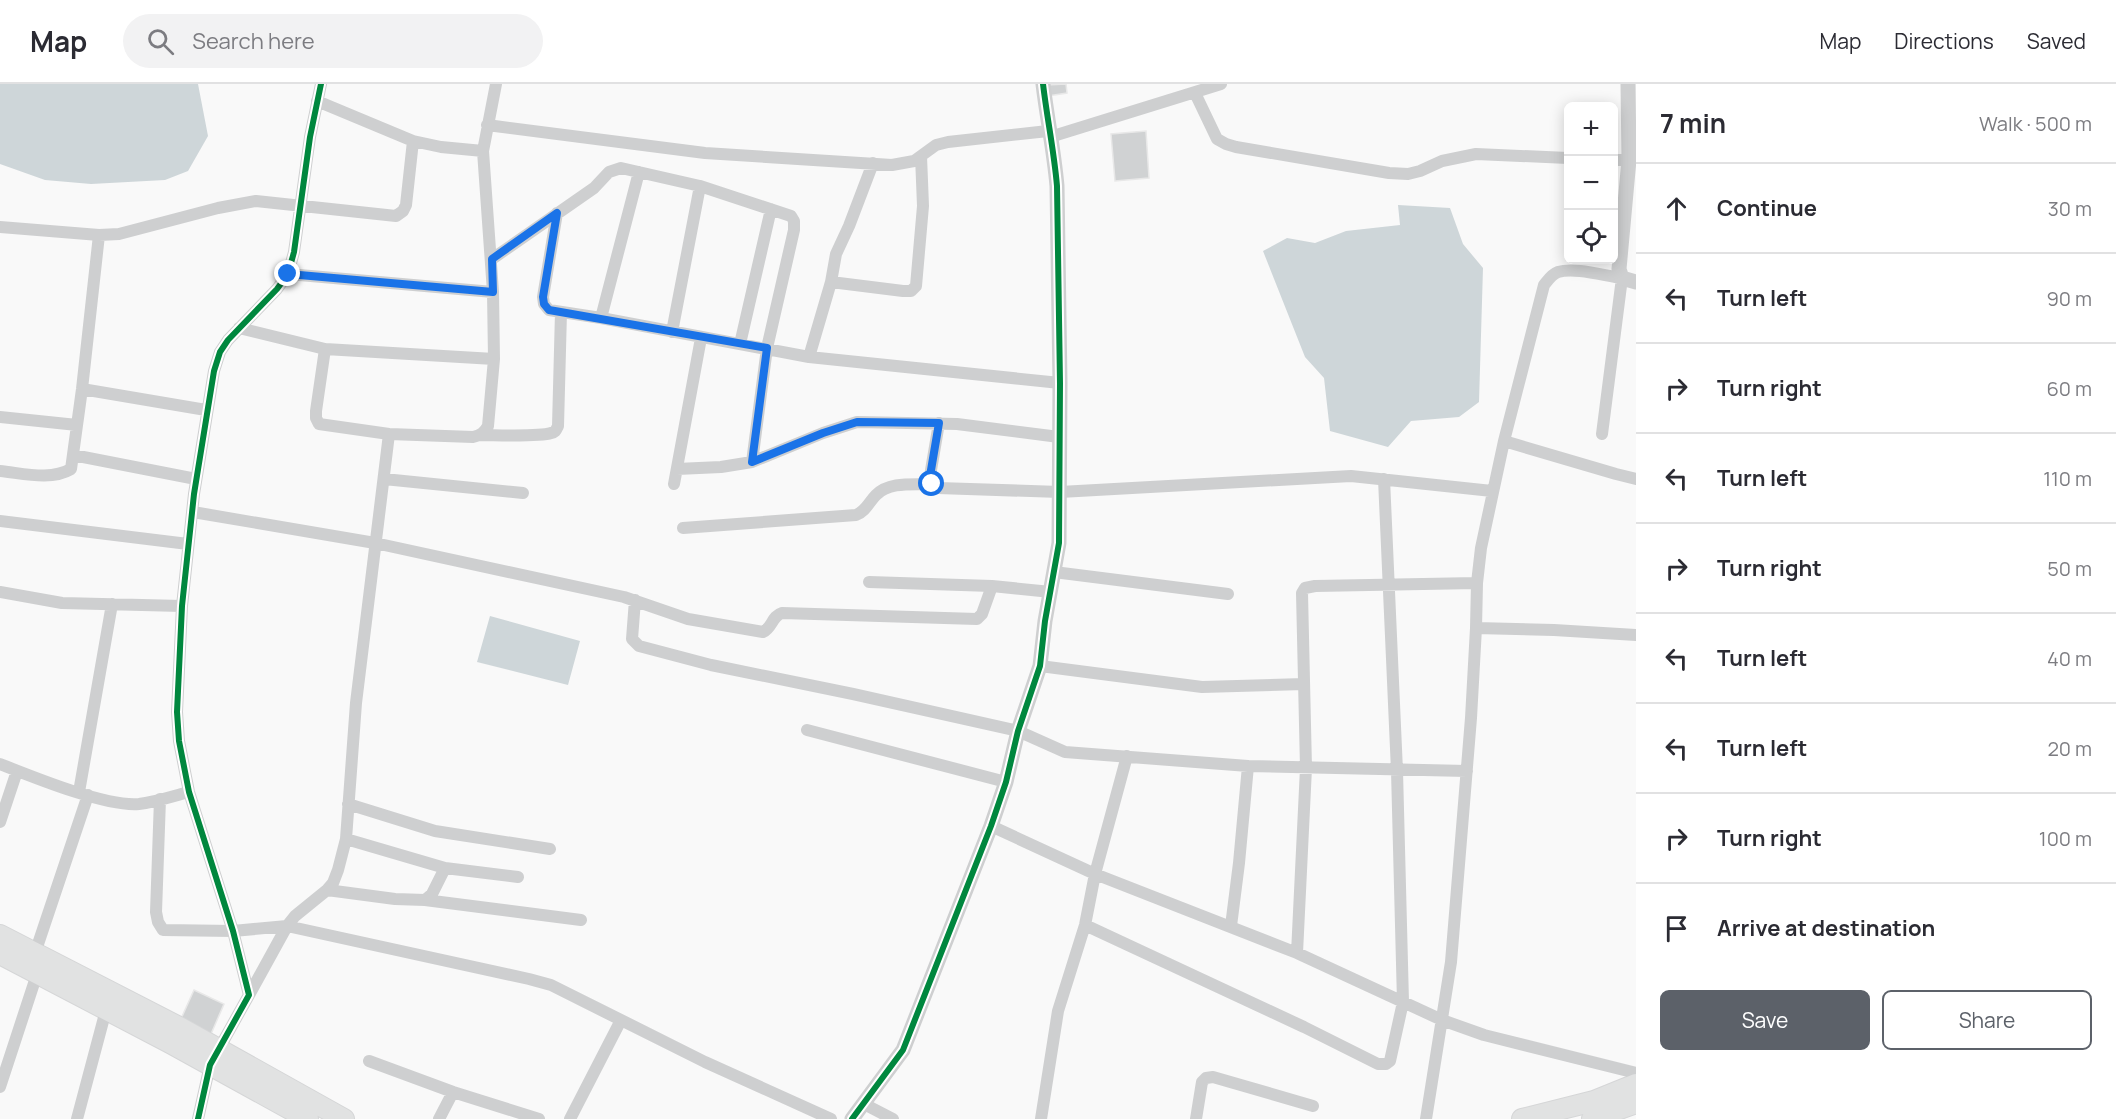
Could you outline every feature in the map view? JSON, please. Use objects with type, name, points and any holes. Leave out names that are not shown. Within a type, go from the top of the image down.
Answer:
[{"type":"main road","points":[[0,935],[36,953],[214,1057],[308,1119]]},
{"type":"main road","points":[[0,954],[106,1010],[214,1057],[344,1119]]},
{"type":"main road","points":[[1522,1119],[1594,1101],[1636,1084]]},
{"type":"main road","points":[[1592,1119],[1636,1103]]},
{"type":"street","points":[[249,995],[233,930],[189,792],[179,741],[177,712],[182,606],[196,479],[214,371],[220,352],[239,328],[278,289],[288,274],[294,252],[310,137],[321,84]]},
{"type":"street","points":[[480,435],[488,426],[494,359],[492,259],[483,151],[494,84]]},
{"type":"street","points":[[852,1119],[903,1050],[991,826],[1006,782],[1018,731],[1040,666],[1059,543],[1060,492],[1057,186],[1043,84]]},
{"type":"street","points":[[487,125],[705,153],[905,163],[921,156],[936,145],[948,142],[1049,134],[1221,84]]},
{"type":"street","points":[[1628,84],[1629,160],[1619,269],[1629,280]]},
{"type":"street","points":[[1196,93],[1217,139],[1236,147],[1389,173],[1408,174],[1442,161],[1476,154],[1564,158]]},
{"type":"street","points":[[317,101],[413,141],[441,147],[483,151]]},
{"type":"street","points":[[0,227],[99,235],[119,234],[238,204],[272,202],[396,216],[403,211],[406,205],[413,141]]},
{"type":"street","points":[[831,282],[903,291],[910,291],[916,286],[923,207],[921,156]]},
{"type":"street","points":[[1618,160],[1629,160]]},
{"type":"street","points":[[809,357],[831,282],[836,254],[873,163]]},
{"type":"street","points":[[492,259],[594,188],[614,170],[621,168],[700,186],[791,216],[794,221],[794,230],[767,348],[752,462]]},
{"type":"street","points":[[602,318],[639,172]]},
{"type":"street","points":[[672,332],[700,186]]},
{"type":"street","points":[[740,344],[771,209]]},
{"type":"street","points":[[557,213],[543,297],[544,304],[549,310],[809,357],[1060,383]]},
{"type":"street","points":[[0,471],[51,476],[62,474],[70,469],[82,389],[99,235]]},
{"type":"street","points":[[1426,1119],[1451,962],[1467,771],[1481,548],[1504,441],[1544,285],[1551,276],[1559,272],[1576,271],[1629,280]]},
{"type":"street","points":[[288,274],[493,292]]},
{"type":"street","points":[[1602,434],[1629,280]]},
{"type":"street","points":[[325,349],[316,411],[316,418],[320,424],[389,434],[552,433],[558,426],[561,312]]},
{"type":"street","points":[[239,328],[325,349],[494,359]]},
{"type":"street","points":[[674,484],[701,338]]},
{"type":"street","points":[[82,389],[206,410]]},
{"type":"street","points":[[0,417],[77,425]]},
{"type":"street","points":[[677,469],[721,467],[752,462],[831,429],[857,422],[974,425],[1059,437]]},
{"type":"street","points":[[932,484],[930,476],[939,423]]},
{"type":"street","points":[[198,1119],[214,1057],[287,926],[295,916],[327,890],[338,870],[346,839],[356,703],[389,434]]},
{"type":"street","points":[[1504,441],[1636,479]]},
{"type":"street","points":[[73,455],[196,479]]},
{"type":"street","points":[[683,528],[856,515],[865,509],[878,493],[887,488],[932,484],[938,488],[1060,492],[1351,476],[1492,491]]},
{"type":"street","points":[[1085,925],[1378,1064],[1386,1064],[1390,1061],[1403,1002],[1397,771],[1384,478]]},
{"type":"street","points":[[384,479],[524,493]]},
{"type":"street","points":[[193,512],[375,543],[582,587],[634,600],[675,615],[763,632],[767,630],[775,617],[782,613],[977,619],[982,614],[992,586]]},
{"type":"street","points":[[0,521],[188,544]]},
{"type":"street","points":[[1054,572],[1228,594]]},
{"type":"street","points":[[869,582],[992,586],[1051,592]]},
{"type":"street","points":[[1297,953],[1306,768],[1302,593],[1305,588],[1315,586],[1477,583]]},
{"type":"street","points":[[0,592],[62,603],[182,606]]},
{"type":"street","points":[[634,600],[632,639],[639,646],[711,665],[1018,731],[1065,752],[1248,766],[1467,771]]},
{"type":"street","points":[[36,953],[83,794],[112,604]]},
{"type":"street","points":[[1476,628],[1636,635]]},
{"type":"street","points":[[1040,666],[1202,687],[1304,684]]},
{"type":"street","points":[[807,730],[1006,782]]},
{"type":"street","points":[[1041,1119],[1058,1011],[1085,925],[1095,874],[1127,756]]},
{"type":"street","points":[[0,764],[83,794],[124,804],[138,804],[189,792]]},
{"type":"street","points":[[1231,926],[1248,766]]},
{"type":"street","points":[[0,822],[17,771]]},
{"type":"street","points":[[160,799],[156,912],[163,930],[233,930],[287,926],[551,985],[705,1062],[831,1119]]},
{"type":"street","points":[[348,804],[435,831],[550,849]]},
{"type":"street","points":[[991,826],[1095,874],[1297,953],[1442,1020],[1484,1035],[1636,1073]]},
{"type":"street","points":[[346,839],[446,868],[518,877]]},
{"type":"street","points":[[425,900],[432,894],[446,868]]},
{"type":"street","points":[[327,890],[581,920]]},
{"type":"street","points":[[0,1087],[37,975]]},
{"type":"street","points":[[77,1119],[106,1010]]},
{"type":"street","points":[[570,1119],[621,1020]]},
{"type":"street","points":[[369,1061],[453,1092],[539,1119]]},
{"type":"street","points":[[1196,1119],[1202,1082],[1206,1078],[1213,1077],[1313,1106]]},
{"type":"street","points":[[439,1119],[453,1092]]},
{"type":"street","points":[[864,1104],[892,1119]]},
{"type":"shaded area","points":[[0,84],[198,84],[208,136],[188,171],[165,180],[91,184],[45,180],[0,164]]},
{"type":"shaded area","points":[[1398,205],[1450,208],[1463,244],[1483,268],[1479,402],[1459,417],[1411,421],[1388,447],[1330,431],[1324,378],[1305,357],[1263,251],[1287,238],[1315,243],[1346,231],[1400,225]]},
{"type":"shaded area","points":[[490,616],[580,641],[568,685],[477,662]]},
{"type":"building","points":[[1066,84],[1067,93],[1048,96],[1046,85]]},
{"type":"building","points":[[1146,131],[1149,178],[1115,181],[1111,134]]},
{"type":"building","points":[[194,990],[224,1004],[211,1034],[180,1021]]},
{"type":"cycle path","points":[[198,1119],[210,1065],[249,995],[233,931],[189,792],[179,741],[177,712],[182,606],[194,494],[214,371],[220,352],[228,340],[277,289],[288,274],[294,252],[310,137],[321,84]]},
{"type":"cycle path","points":[[852,1119],[903,1050],[991,826],[1006,782],[1018,731],[1040,666],[1045,621],[1059,543],[1060,383],[1057,186],[1043,84]]},
{"type":"route","points":[[288,274],[493,292],[492,259],[557,213],[543,297],[544,304],[549,310],[767,348],[752,462],[839,426],[857,422],[939,423],[930,476],[932,484]]}]
